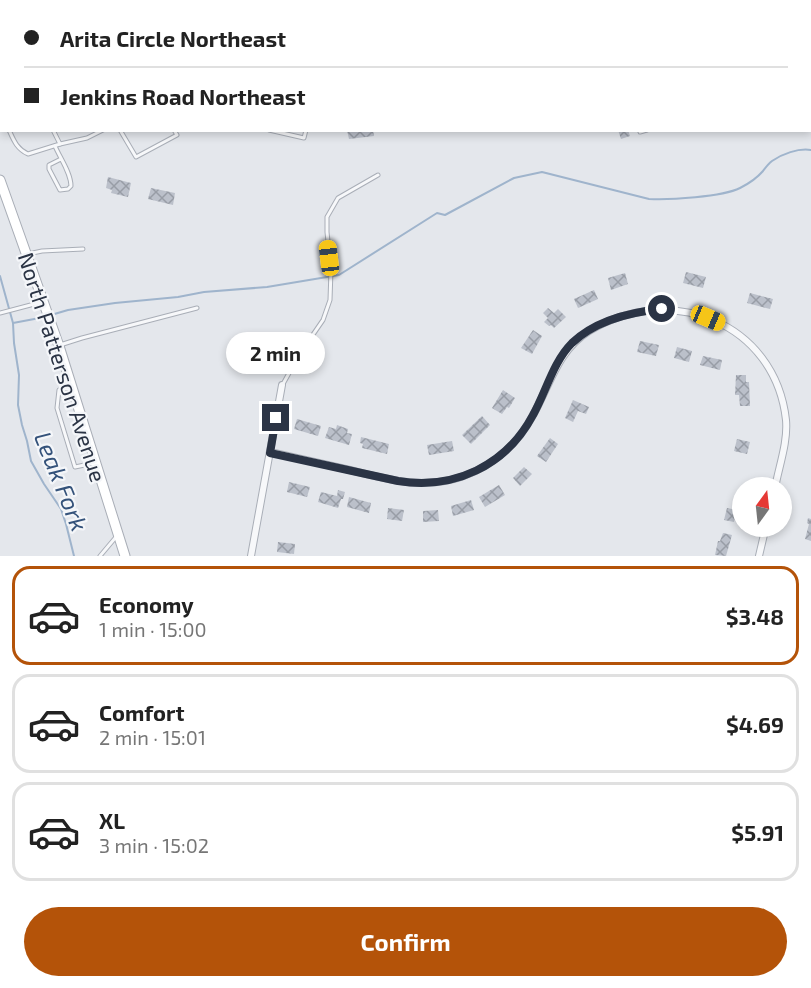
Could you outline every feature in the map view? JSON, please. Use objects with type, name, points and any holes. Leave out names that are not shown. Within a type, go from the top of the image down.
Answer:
[{"type":"main road","name":"North Patterson Avenue","points":[[0,180],[72,388],[124,556]]},
{"type":"street","points":[[270,453],[411,483],[445,482],[461,477],[494,461],[514,443],[533,416],[560,359],[573,343],[589,331],[616,319],[648,310],[675,310],[708,318],[737,333],[754,349],[775,380],[783,405],[786,432],[777,477]]},
{"type":"street","points":[[251,556],[282,386]]},
{"type":"street","points":[[759,556],[763,537]]},
{"type":"lane","points":[[10,132],[18,148],[28,154],[87,138],[99,132]]},
{"type":"lane","points":[[54,132],[60,144]]},
{"type":"lane","points":[[121,132],[136,157],[177,135],[175,132]]},
{"type":"lane","points":[[278,132],[304,138],[306,132]]},
{"type":"lane","points":[[55,146],[72,182],[68,189],[60,190],[49,165],[61,159]]},
{"type":"lane","points":[[282,386],[299,355],[323,320],[330,300],[331,270],[327,217],[338,198],[378,175]]},
{"type":"lane","points":[[27,254],[82,249]]},
{"type":"lane","points":[[0,313],[43,301]]},
{"type":"lane","points":[[58,346],[197,308]]},
{"type":"lane","points":[[72,388],[60,390],[57,408],[75,467],[95,462]]},
{"type":"lane","points":[[100,556],[118,535]]},
{"type":"building","points":[[347,132],[373,132],[374,136],[349,139]]},
{"type":"building","points":[[619,132],[629,132],[630,136],[621,139]]},
{"type":"building","points":[[108,177],[131,183],[128,197],[111,193],[112,190],[106,188]]},
{"type":"building","points":[[151,188],[175,193],[173,205],[148,199]]},
{"type":"building","points":[[686,272],[706,277],[703,288],[683,283]]},
{"type":"building","points":[[625,273],[628,284],[611,290],[608,278]]},
{"type":"building","points":[[594,290],[598,299],[578,308],[574,299]]},
{"type":"building","points":[[750,293],[773,299],[770,309],[747,303]]},
{"type":"building","points":[[548,308],[554,313],[558,309],[566,317],[554,328],[544,322],[548,318],[543,313]]},
{"type":"building","points":[[533,330],[542,336],[532,354],[521,348]]},
{"type":"building","points":[[640,341],[659,345],[656,356],[637,352]]},
{"type":"building","points":[[677,347],[692,351],[689,362],[674,358]]},
{"type":"building","points":[[703,356],[722,360],[720,370],[700,365]]},
{"type":"building","points":[[736,375],[746,375],[746,382],[749,382],[750,406],[740,406],[739,395],[735,395]]},
{"type":"building","points":[[503,390],[515,398],[502,414],[492,408]]},
{"type":"building","points":[[573,400],[589,407],[586,414],[578,411],[573,422],[565,418]]},
{"type":"building","points":[[482,416],[490,425],[471,444],[462,435]]},
{"type":"building","points":[[297,419],[321,426],[318,436],[294,429]]},
{"type":"building","points":[[337,425],[348,429],[347,433],[352,434],[349,445],[325,438],[329,427],[336,429]]},
{"type":"building","points":[[361,437],[389,444],[387,454],[362,448]]},
{"type":"building","points":[[550,438],[558,444],[546,462],[537,456]]},
{"type":"building","points":[[737,439],[750,442],[747,454],[734,451]]},
{"type":"building","points":[[452,441],[454,451],[429,455],[427,445]]},
{"type":"building","points":[[524,467],[532,474],[520,486],[513,478]]},
{"type":"building","points":[[289,482],[310,487],[307,497],[287,492]]},
{"type":"building","points":[[499,485],[505,495],[485,507],[479,497]]},
{"type":"building","points":[[338,490],[345,492],[338,508],[318,502],[321,492],[337,496]]},
{"type":"building","points":[[349,497],[371,503],[369,513],[347,507]]},
{"type":"building","points":[[471,500],[474,510],[453,516],[451,506]]},
{"type":"building","points":[[388,508],[404,510],[402,521],[387,519]]},
{"type":"building","points":[[727,508],[732,509],[732,522],[724,520]]},
{"type":"building","points":[[438,510],[439,521],[423,522],[423,511]]},
{"type":"building","points":[[808,518],[811,519],[811,541],[805,539],[809,524],[807,523]]},
{"type":"building","points":[[723,533],[732,535],[726,556],[715,555],[718,541]]},
{"type":"building","points":[[278,542],[295,544],[294,554],[277,552]]},
{"type":"waterway","points":[[51,315],[115,303],[267,287],[339,275],[437,213],[445,215],[514,178],[542,172],[649,199],[695,197],[721,194],[740,188],[761,174],[776,158],[796,151],[811,150]]},
{"type":"waterway","name":"Leak Fork","points":[[0,276],[13,323],[19,375],[18,405],[31,461],[61,509],[74,556]]},
{"type":"waterway","points":[[13,323],[45,317]]},
{"type":"route","points":[[276,418],[270,453],[398,481],[445,482],[476,471],[505,453],[533,416],[560,359],[573,343],[589,331],[616,319],[648,310],[662,309]]}]
